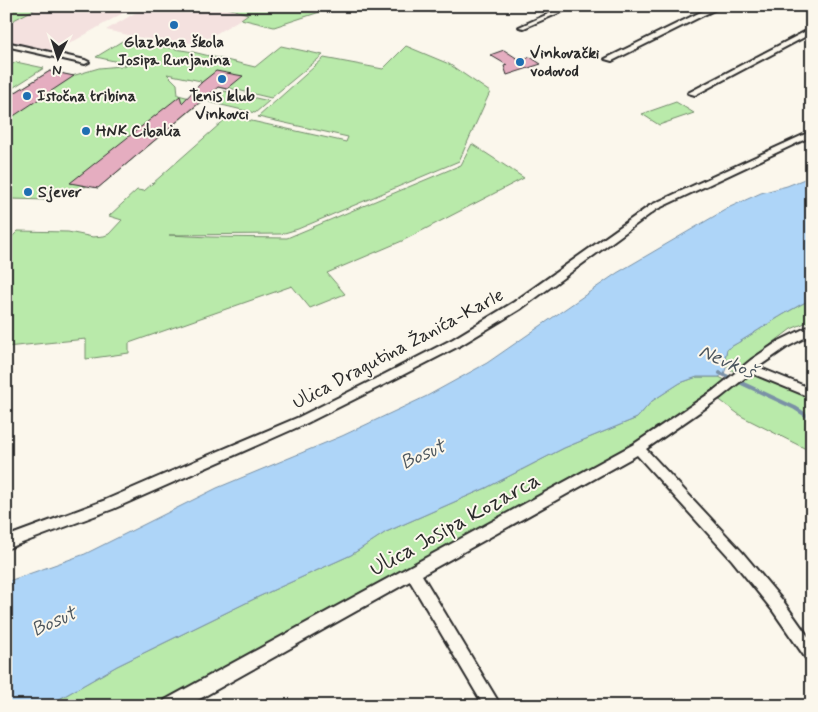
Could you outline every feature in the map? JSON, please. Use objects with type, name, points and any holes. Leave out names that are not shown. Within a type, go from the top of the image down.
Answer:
[{"type":"street","points":[[421,6],[433,9],[440,6]]},
{"type":"street","points":[[522,27],[572,6]]},
{"type":"street","points":[[609,60],[719,6]]},
{"type":"street","points":[[797,6],[812,12]]},
{"type":"street","points":[[692,93],[812,30]]},
{"type":"street","points":[[6,44],[85,62]]},
{"type":"street","name":"Ulica Dragutina Žanića-Karle","points":[[6,544],[108,505],[198,466],[303,420],[389,378],[457,342],[518,305],[654,207],[812,133]]},
{"type":"street","name":"Ulica Josipa Kozarca","points":[[171,706],[638,448],[729,386],[783,344],[812,329]]},
{"type":"street","points":[[746,371],[812,394]]},
{"type":"street","points":[[638,448],[738,556],[778,606],[812,655]]},
{"type":"street","points":[[412,572],[494,706]]},
{"type":"shaded area","points":[[41,6],[135,6],[55,52],[6,41],[6,24]]},
{"type":"shaded area","name":"Glazbena škola Josipa Runjanina","points":[[147,6],[218,6],[249,14],[202,42],[168,44],[106,30]]},
{"type":"green space","points":[[6,6],[41,6],[6,24]]},
{"type":"green space","points":[[232,6],[338,6],[274,27],[241,19],[248,14],[228,8]]},
{"type":"green space","name":"HNK Cibalia","points":[[124,40],[193,52],[255,67],[281,46],[323,55],[271,98],[167,74],[177,84],[178,95],[202,101],[98,188],[88,185],[85,187],[81,186],[72,193],[65,191],[47,200],[11,199],[6,208],[6,98],[50,71],[72,76],[99,68],[132,65],[96,57]]},
{"type":"green space","points":[[406,46],[449,64],[490,92],[459,161],[298,229],[281,234],[169,235],[287,238],[461,165],[472,144],[524,178],[402,241],[327,273],[345,294],[310,308],[292,286],[129,343],[129,353],[86,359],[86,339],[6,347],[6,243],[18,231],[68,232],[93,237],[109,234],[122,220],[109,216],[137,190],[144,191],[229,116],[346,142],[348,137],[258,117],[324,58],[383,69]]},
{"type":"green space","points":[[16,62],[44,68],[11,89],[6,88],[6,68]]},
{"type":"green space","points":[[224,91],[269,101],[255,113],[209,102]]},
{"type":"green space","points":[[676,102],[694,113],[659,125],[642,114]]},
{"type":"green space","points":[[812,299],[812,320],[791,329],[735,372],[726,366],[727,349],[790,310]]},
{"type":"green space","points":[[753,373],[812,398],[812,452],[741,416],[717,398]]},
{"type":"green space","points":[[697,377],[719,377],[725,380],[660,428],[629,446],[239,659],[158,706],[47,706],[117,666],[258,597],[351,555],[386,532],[486,488],[564,448],[637,418],[652,401],[680,383]]},
{"type":"water","name":"Bosut","points":[[812,176],[812,299],[790,310],[727,349],[724,374],[719,377],[697,377],[680,383],[652,401],[637,418],[564,448],[486,488],[386,532],[351,555],[258,597],[117,666],[47,706],[6,706],[6,582],[85,554],[217,488],[342,436],[427,396],[487,363],[617,273],[730,207],[761,193],[787,186]]},
{"type":"building","name":"Vinkovački vodovod","points":[[504,50],[521,61],[530,57],[541,64],[507,75],[504,66],[507,65],[490,55]]},
{"type":"building","name":"Istočna tribina","points":[[50,71],[74,76],[6,121],[6,98]]},
{"type":"building","points":[[216,71],[243,76],[227,89],[218,87],[98,188],[70,183],[180,96],[182,103],[202,82]]},
{"type":"waterway","name":"Nevkoš","points":[[720,373],[795,408],[812,419]]},
{"type":"place","name":"Glazbena škola Josipa Runjanina","points":[[174,25]]},
{"type":"place","name":"Vinkovački vodovod","points":[[520,62]]},
{"type":"place","name":"Tenis klub Vinkovci","points":[[222,79]]},
{"type":"place","name":"Istočna tribina","points":[[27,96]]},
{"type":"place","name":"HNK Cibalia","points":[[86,131]]},
{"type":"place","name":"Sjever","points":[[28,192]]}]
